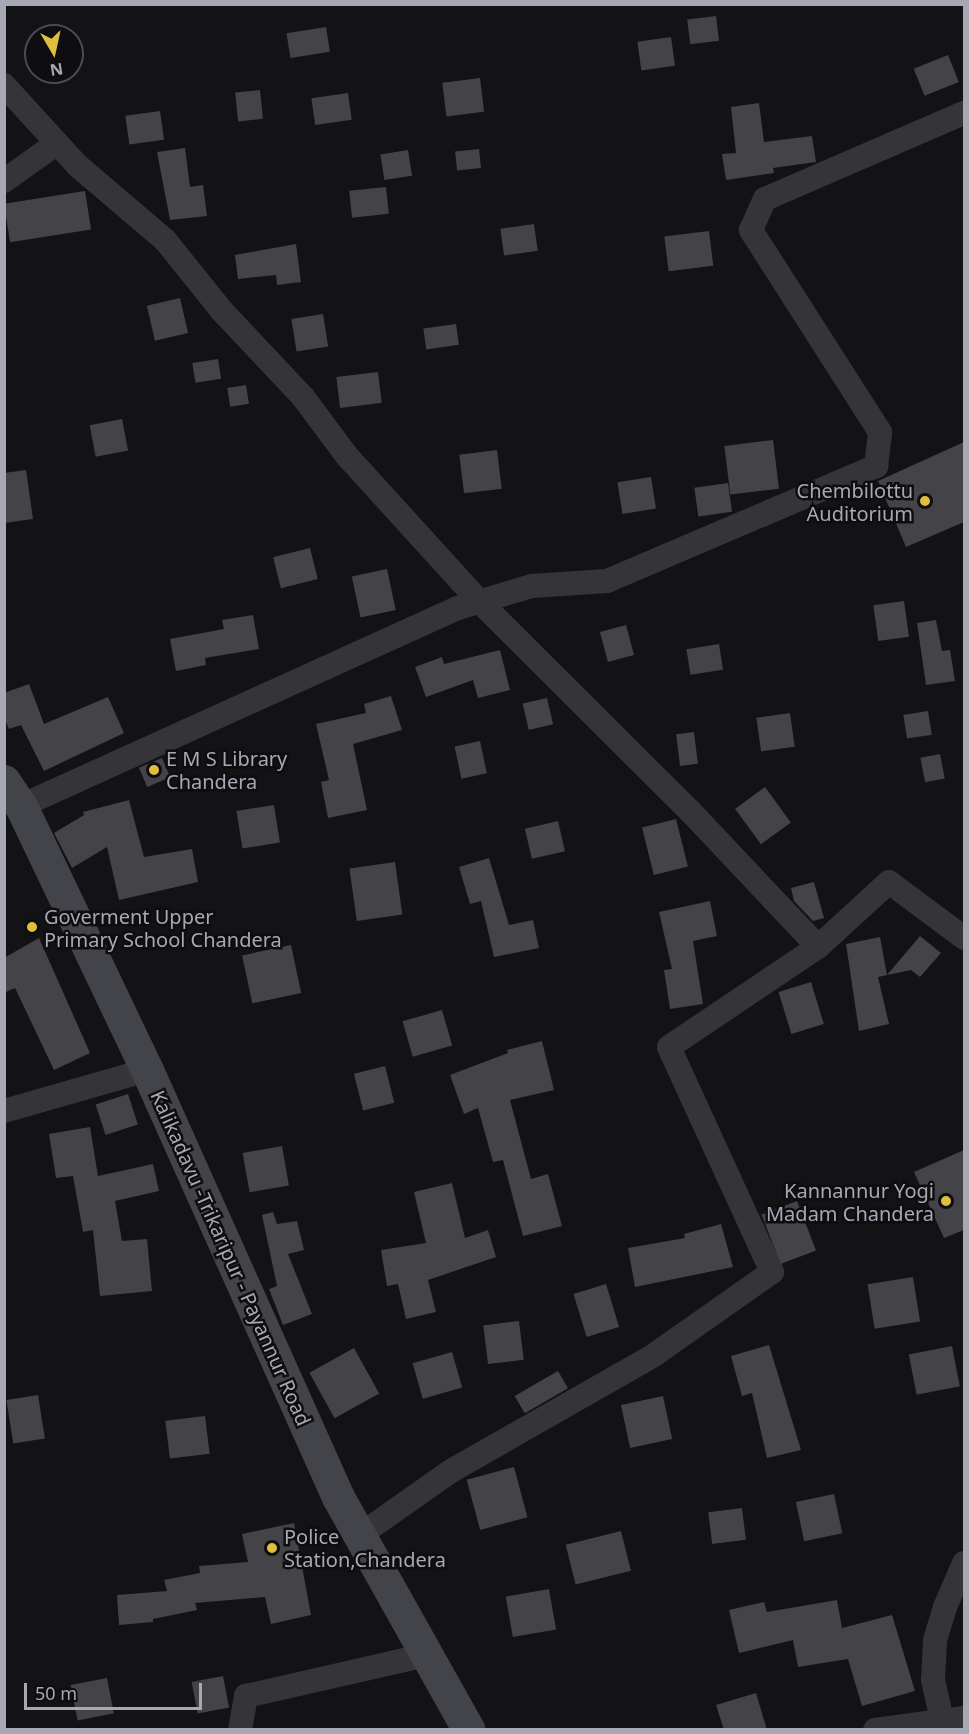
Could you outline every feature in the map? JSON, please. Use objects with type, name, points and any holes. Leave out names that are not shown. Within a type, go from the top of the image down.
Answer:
[{"type":"main road","name":"Kalikadavu -Trikaripur - Payannur Road","points":[[13,793],[147,1070],[338,1497],[470,1730]]},
{"type":"street","points":[[4,85],[78,166],[165,240],[222,311],[303,397],[347,456],[479,602],[690,811],[818,947]]},
{"type":"street","points":[[13,793],[479,602],[532,586],[607,582],[876,466],[880,432],[751,230],[765,199],[964,112]]},
{"type":"street","points":[[4,181],[57,144]]},
{"type":"street","points":[[360,1535],[452,1471],[654,1355],[772,1272],[669,1047],[818,947],[889,882],[964,938]]},
{"type":"street","points":[[4,1111],[147,1070]]},
{"type":"street","points":[[875,1730],[953,1719],[933,1680],[935,1640],[964,1563]]},
{"type":"street","points":[[240,1730],[246,1696],[427,1655]]},
{"type":"building","points":[[716,16],[719,41],[690,44],[687,20]]},
{"type":"building","points":[[326,27],[330,52],[290,58],[286,33]]},
{"type":"building","points":[[671,37],[675,66],[641,70],[637,42]]},
{"type":"building","points":[[948,55],[959,82],[925,96],[914,69]]},
{"type":"building","points":[[480,78],[484,112],[446,116],[442,83]]},
{"type":"building","points":[[260,90],[263,119],[238,121],[235,93]]},
{"type":"building","points":[[348,93],[352,120],[315,125],[311,98]]},
{"type":"building","points":[[759,103],[764,142],[812,136],[816,162],[773,168],[774,173],[726,180],[722,154],[736,153],[731,107]]},
{"type":"building","points":[[160,111],[164,140],[129,145],[125,116]]},
{"type":"building","points":[[185,148],[190,187],[203,185],[207,216],[170,220],[157,152]]},
{"type":"building","points":[[479,149],[481,168],[457,170],[455,152]]},
{"type":"building","points":[[408,150],[412,176],[384,180],[380,154]]},
{"type":"building","points":[[386,187],[389,214],[352,218],[349,191]]},
{"type":"building","points":[[85,191],[91,230],[10,242],[4,204]]},
{"type":"building","points":[[534,224],[538,251],[504,255],[500,229]]},
{"type":"building","points":[[709,231],[713,266],[669,271],[664,236]]},
{"type":"building","points":[[296,244],[301,282],[277,285],[276,275],[238,279],[235,255]]},
{"type":"building","points":[[180,298],[188,333],[155,341],[147,306]]},
{"type":"building","points":[[323,314],[328,347],[297,352],[291,319]]},
{"type":"building","points":[[456,324],[459,345],[426,349],[423,329]]},
{"type":"building","points":[[218,359],[221,379],[195,383],[192,363]]},
{"type":"building","points":[[378,372],[382,403],[340,408],[336,377]]},
{"type":"building","points":[[246,385],[249,404],[230,407],[227,388]]},
{"type":"building","points":[[122,419],[128,450],[96,457],[90,425]]},
{"type":"building","points":[[773,440],[779,489],[730,495],[724,446]]},
{"type":"building","name":"Chembilottu Auditorium","points":[[964,442],[964,522],[906,547],[878,481]]},
{"type":"building","points":[[497,450],[502,489],[464,493],[459,455]]},
{"type":"building","points":[[26,470],[33,519],[4,523],[4,473]]},
{"type":"building","points":[[651,477],[656,509],[622,514],[617,482]]},
{"type":"building","points":[[728,483],[732,512],[698,516],[694,488]]},
{"type":"building","points":[[310,548],[318,579],[281,588],[273,557]]},
{"type":"building","points":[[387,569],[396,610],[361,618],[352,576]]},
{"type":"building","points":[[904,601],[909,637],[878,641],[873,605]]},
{"type":"building","points":[[253,615],[259,649],[205,658],[206,665],[176,671],[170,639],[224,629],[222,620]]},
{"type":"building","points":[[936,620],[942,651],[950,650],[955,681],[926,685],[917,623]]},
{"type":"building","points":[[626,625],[634,655],[608,662],[600,632]]},
{"type":"building","points":[[719,644],[723,670],[690,675],[686,649]]},
{"type":"building","points":[[500,650],[510,690],[478,698],[473,680],[426,697],[415,667],[442,657],[444,664]]},
{"type":"building","points":[[29,684],[44,724],[108,697],[124,733],[44,771],[21,725],[9,729],[4,717],[4,693]]},
{"type":"building","points":[[391,696],[402,730],[353,744],[367,810],[328,818],[321,782],[329,780],[316,724],[366,713],[364,704]]},
{"type":"building","points":[[547,698],[553,724],[529,730],[523,704]]},
{"type":"building","points":[[928,711],[932,735],[907,739],[903,715]]},
{"type":"building","points":[[790,713],[795,747],[761,751],[756,718]]},
{"type":"building","points":[[694,732],[698,764],[680,766],[676,734]]},
{"type":"building","points":[[480,741],[487,773],[461,779],[455,746]]},
{"type":"building","points":[[940,754],[945,779],[925,782],[920,758]]},
{"type":"building","name":"E M S Library Chandera","points":[[162,758],[170,777],[147,787],[139,768]]},
{"type":"building","points":[[765,787],[791,823],[761,844],[735,809]]},
{"type":"building","points":[[129,800],[144,857],[192,849],[198,882],[119,900],[107,847],[72,868],[54,833],[84,815],[83,812]]},
{"type":"building","points":[[274,805],[280,843],[242,848],[236,811]]},
{"type":"building","points":[[676,819],[688,867],[654,875],[642,827]]},
{"type":"building","points":[[558,821],[565,851],[532,859],[525,829]]},
{"type":"building","points":[[489,858],[509,925],[533,920],[539,948],[494,957],[481,901],[470,904],[459,867]]},
{"type":"building","points":[[395,862],[402,914],[357,921],[349,868]]},
{"type":"building","points":[[814,882],[824,918],[813,921],[794,901],[791,888]]},
{"type":"building","points":[[710,901],[717,936],[693,941],[703,1004],[670,1009],[664,970],[672,969],[659,912]]},
{"type":"building","points":[[920,936],[941,953],[920,977],[911,970],[878,977],[889,1024],[859,1031],[846,944],[880,937],[887,975]]},
{"type":"building","name":"Goverment Upper Primary School Chandera","points":[[39,938],[90,1053],[54,1070],[15,988],[4,993],[4,958]]},
{"type":"building","points":[[291,945],[301,993],[252,1003],[242,955]]},
{"type":"building","points":[[811,982],[824,1024],[791,1034],[778,992]]},
{"type":"building","points":[[442,1010],[452,1046],[413,1057],[403,1021]]},
{"type":"building","points":[[542,1041],[554,1090],[510,1100],[531,1179],[548,1174],[562,1226],[523,1236],[503,1160],[493,1162],[478,1108],[464,1114],[450,1075],[508,1053],[507,1050]]},
{"type":"building","points":[[385,1066],[394,1103],[363,1111],[354,1074]]},
{"type":"building","points":[[128,1094],[138,1124],[106,1135],[96,1105]]},
{"type":"building","points":[[90,1127],[98,1176],[153,1164],[159,1191],[115,1201],[122,1241],[147,1239],[152,1291],[100,1296],[93,1230],[83,1232],[73,1176],[56,1178],[49,1134]]},
{"type":"building","points":[[282,1146],[289,1185],[250,1192],[243,1153]]},
{"type":"building","name":"Kannannur Yogi Madam Chandera","points":[[964,1150],[964,1230],[944,1238],[914,1172]]},
{"type":"building","points":[[452,1183],[465,1238],[488,1230],[496,1257],[428,1280],[436,1312],[406,1319],[398,1284],[387,1286],[381,1250],[426,1243],[414,1192]]},
{"type":"building","points":[[797,1201],[816,1250],[781,1264],[762,1215]]},
{"type":"building","points":[[273,1212],[277,1224],[297,1221],[304,1250],[288,1254],[312,1314],[283,1325],[269,1289],[277,1286],[262,1215]]},
{"type":"building","points":[[721,1224],[733,1267],[635,1287],[628,1248],[685,1238],[684,1234]]},
{"type":"building","points":[[913,1277],[920,1321],[875,1329],[868,1284]]},
{"type":"building","points":[[606,1284],[619,1327],[587,1337],[573,1294]]},
{"type":"building","points":[[519,1321],[524,1360],[488,1364],[483,1325]]},
{"type":"building","points":[[769,1345],[801,1450],[767,1458],[752,1393],[742,1396],[731,1356]]},
{"type":"building","points":[[952,1346],[960,1386],[917,1395],[909,1354]]},
{"type":"building","points":[[354,1348],[379,1393],[335,1418],[309,1373]]},
{"type":"building","points":[[452,1352],[462,1388],[423,1399],[413,1363]]},
{"type":"building","points":[[558,1371],[568,1388],[525,1413],[515,1396]]},
{"type":"building","points":[[38,1395],[45,1438],[13,1443],[6,1400]]},
{"type":"building","points":[[663,1396],[672,1439],[630,1448],[621,1405]]},
{"type":"building","points":[[205,1416],[210,1454],[170,1459],[165,1421]]},
{"type":"building","points":[[514,1467],[527,1517],[480,1530],[467,1480]]},
{"type":"building","points":[[834,1494],[842,1533],[804,1541],[796,1502]]},
{"type":"building","points":[[742,1508],[746,1540],[712,1544],[708,1512]]},
{"type":"building","points":[[294,1523],[311,1615],[271,1624],[265,1597],[195,1603],[197,1610],[153,1619],[153,1622],[119,1625],[117,1595],[167,1591],[164,1580],[200,1573],[199,1566],[248,1562],[242,1534]]},
{"type":"building","points":[[621,1531],[631,1571],[576,1585],[566,1545]]},
{"type":"building","points":[[549,1589],[556,1629],[513,1637],[506,1597]]},
{"type":"building","points":[[837,1600],[842,1628],[892,1615],[915,1691],[862,1706],[848,1659],[798,1667],[793,1640],[739,1653],[729,1610],[764,1602],[767,1612]]},
{"type":"building","points":[[223,1676],[229,1707],[198,1714],[192,1682]]},
{"type":"building","points":[[107,1678],[114,1713],[78,1720],[71,1685]]},
{"type":"building","points":[[756,1693],[767,1730],[724,1730],[716,1705]]},
{"type":"place","name":"Chembilottu Auditorium","points":[[925,501]]},
{"type":"place","name":"E M S Library Chandera","points":[[154,770]]},
{"type":"place","name":"Goverment Upper Primary School Chandera","points":[[32,927]]},
{"type":"place","name":"Kannannur Yogi Madam Chandera","points":[[946,1201]]},
{"type":"place","name":"Police Station,Chandera","points":[[272,1548]]}]
